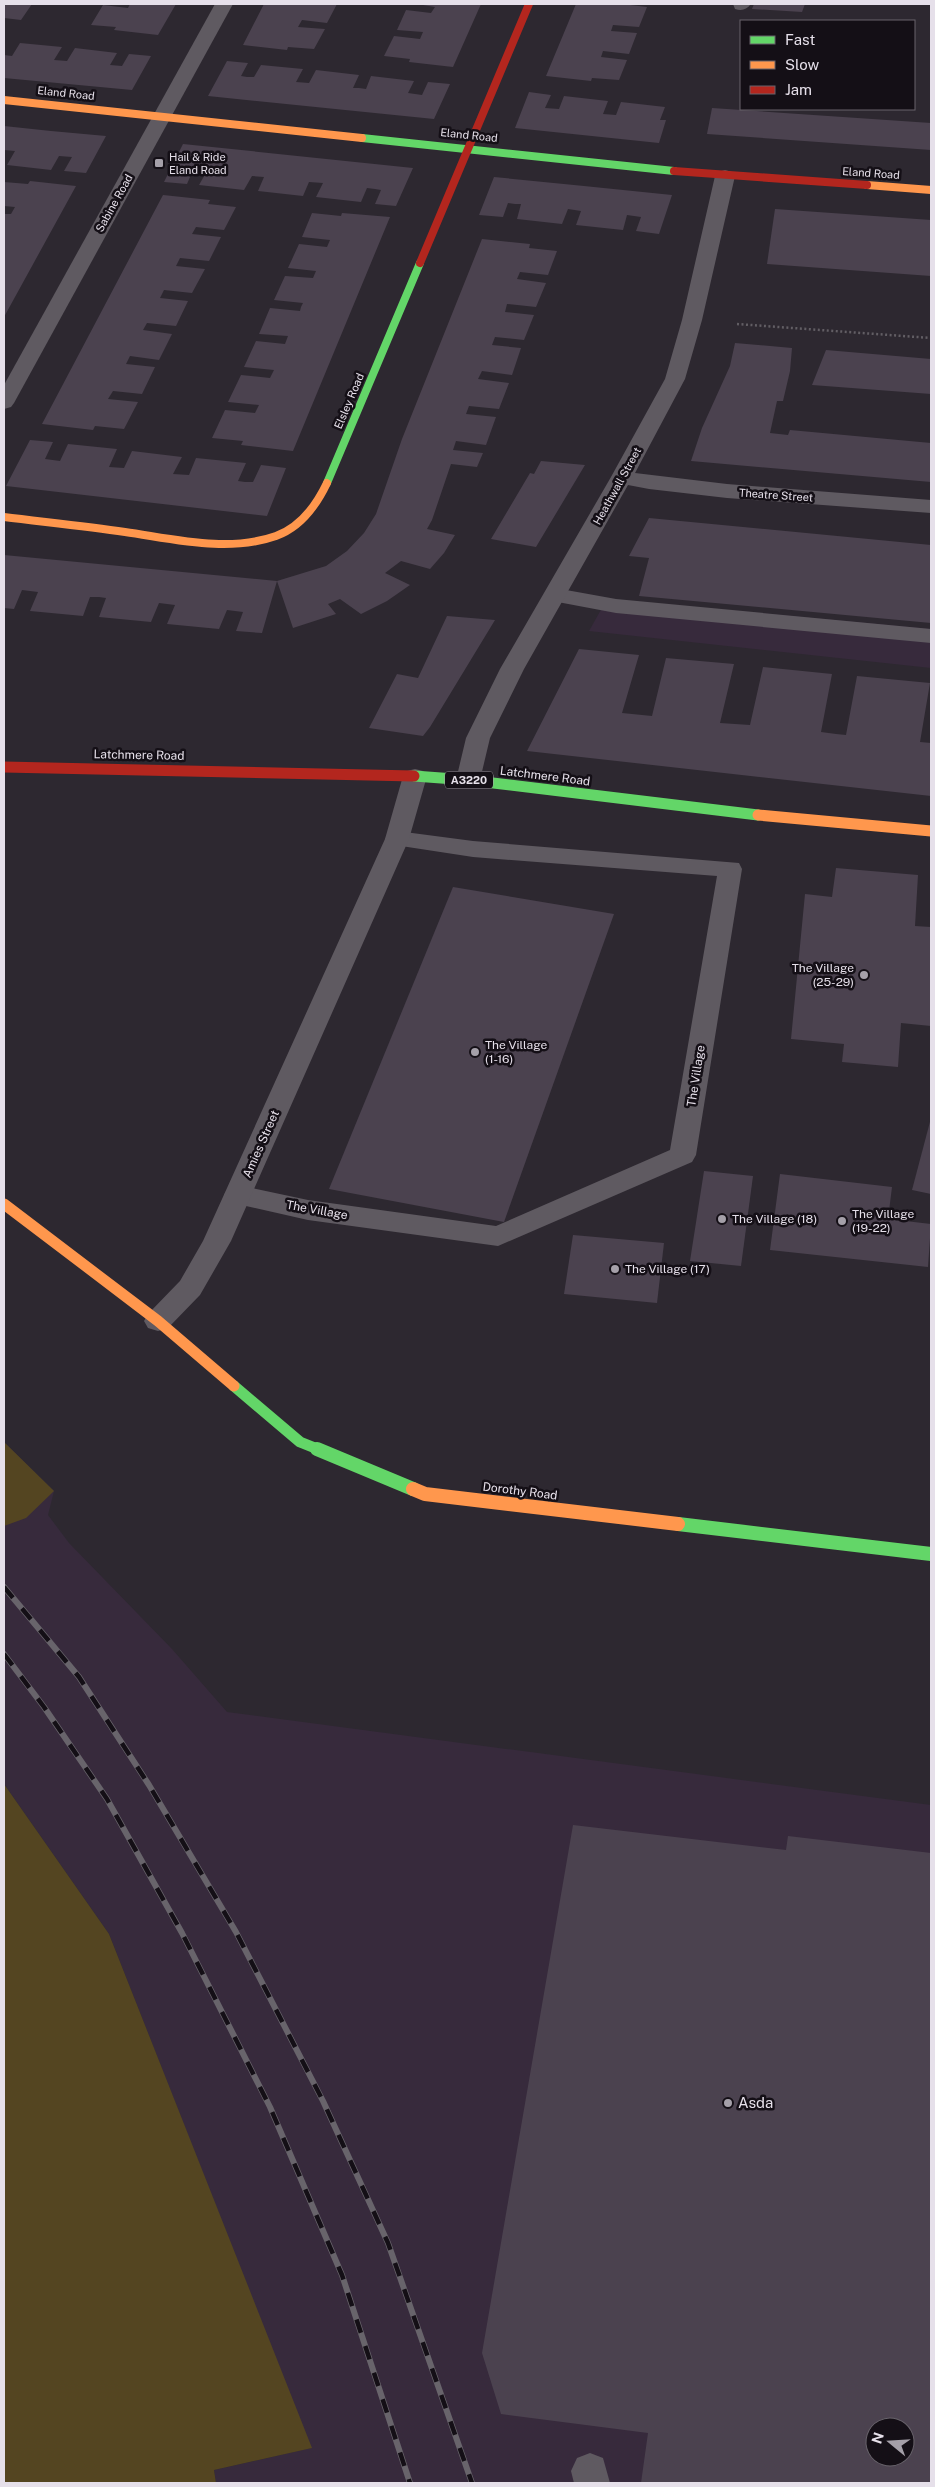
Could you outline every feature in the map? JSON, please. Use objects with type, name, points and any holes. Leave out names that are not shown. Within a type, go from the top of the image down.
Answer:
[{"type":"main road","name":"Elsley Road","points":[[4,517],[209,542],[244,542],[274,536],[295,528],[305,520],[321,498],[529,4]]},
{"type":"main road","name":"Eland Road","points":[[4,100],[725,176],[931,190]]},
{"type":"main road","name":"Latchmere Road","points":[[4,767],[415,776],[468,780],[701,810],[931,831]]},
{"type":"main road","points":[[4,1204],[158,1320]]},
{"type":"main road","name":"Dorothy Road","points":[[158,1320],[300,1442],[426,1494],[931,1554]]},
{"type":"street","name":"Sabine Road","points":[[4,404],[224,4]]},
{"type":"street","name":"Heathwall Street","points":[[468,780],[478,738],[512,669],[622,477],[675,379],[692,320],[725,176]]},
{"type":"street","name":"Theatre Street","points":[[622,477],[649,483],[727,491],[931,507]]},
{"type":"street","points":[[555,595],[616,606],[931,636]]},
{"type":"street","name":"Amies Street","points":[[158,1320],[190,1288],[217,1242],[397,839],[415,776]]},
{"type":"street","name":"The Village","points":[[238,1195],[308,1210],[498,1236],[683,1155],[730,869],[473,849],[397,839]]},
{"type":"path","points":[[692,320],[931,338]]},
{"type":"shaded area","points":[[607,599],[931,629],[931,668],[589,631]]},
{"type":"shaded area","points":[[4,1442],[54,1491],[48,1515],[69,1543],[172,1649],[227,1712],[931,1805],[931,2483],[216,2483],[214,2470],[311,2448],[109,1934],[4,1784]]},
{"type":"shaded area","points":[[4,1442],[54,1491],[26,1518],[4,1526]]},
{"type":"shaded area","points":[[4,1784],[109,1934],[312,2448],[214,2470],[216,2483],[4,2483]]},
{"type":"building","points":[[4,4],[32,4],[21,20],[4,18]]},
{"type":"building","points":[[130,4],[176,4],[158,35],[114,30],[116,27],[91,25],[103,5],[128,8]]},
{"type":"building","points":[[264,4],[337,4],[327,23],[302,20],[298,27],[325,29],[314,49],[288,47],[287,50],[243,45]]},
{"type":"building","points":[[417,4],[481,4],[453,67],[409,62],[410,59],[384,56],[394,36],[420,39],[423,32],[397,30],[406,10],[431,13],[435,7]]},
{"type":"building","points":[[576,4],[622,4],[647,7],[639,27],[613,25],[611,31],[637,33],[629,54],[603,51],[601,57],[627,60],[619,80],[592,78],[591,81],[546,76]]},
{"type":"building","points":[[754,4],[805,4],[802,12],[752,9]]},
{"type":"building","points":[[20,43],[62,47],[54,60],[67,61],[75,48],[117,53],[110,65],[122,66],[129,54],[151,56],[132,90],[4,78],[4,55],[12,56]]},
{"type":"building","points":[[227,61],[248,63],[241,76],[247,77],[254,77],[261,65],[303,69],[296,82],[309,83],[316,70],[359,75],[353,88],[366,89],[371,76],[414,81],[408,93],[422,95],[428,82],[450,84],[434,119],[208,96]]},
{"type":"building","points":[[529,92],[551,95],[545,108],[559,109],[564,96],[608,101],[603,114],[616,115],[621,102],[665,107],[660,120],[666,120],[659,143],[515,128]]},
{"type":"building","points":[[712,108],[931,123],[931,150],[707,134]]},
{"type":"building","points":[[4,126],[106,136],[86,173],[64,171],[72,157],[59,156],[51,170],[7,165],[15,151],[4,150]]},
{"type":"building","points":[[183,144],[413,168],[396,206],[375,204],[381,190],[367,188],[361,202],[316,197],[323,183],[309,182],[303,196],[258,191],[264,177],[252,176],[244,190],[199,185],[207,171],[193,170],[187,184],[164,182]]},
{"type":"building","points":[[494,177],[672,195],[659,234],[636,231],[641,217],[627,215],[623,230],[576,225],[581,211],[568,209],[562,224],[517,219],[521,204],[508,203],[503,217],[479,215]]},
{"type":"building","points":[[30,181],[76,186],[4,317],[4,214],[11,214],[15,207],[4,206],[4,182],[28,184]]},
{"type":"building","points":[[163,195],[210,200],[208,204],[236,207],[224,230],[196,227],[192,234],[221,237],[209,261],[180,258],[176,266],[205,269],[192,293],[164,290],[160,298],[188,301],[176,326],[147,323],[143,330],[172,334],[159,360],[130,356],[126,364],[155,367],[142,394],[113,391],[108,399],[138,402],[124,429],[95,426],[93,430],[42,424]]},
{"type":"building","points":[[775,209],[931,220],[931,276],[767,264]]},
{"type":"building","points":[[312,213],[341,216],[342,213],[390,217],[293,451],[241,445],[243,441],[212,438],[225,410],[255,413],[259,405],[228,402],[241,375],[270,378],[274,370],[244,367],[256,341],[285,344],[288,336],[259,334],[270,308],[300,311],[303,303],[274,300],[285,276],[313,278],[316,271],[288,268],[299,244],[327,247],[330,240],[302,237]]},
{"type":"building","points":[[482,239],[530,244],[529,248],[557,251],[548,275],[520,272],[517,279],[546,283],[536,307],[507,304],[505,312],[534,315],[524,340],[495,337],[492,345],[521,348],[512,375],[482,371],[478,379],[509,383],[499,409],[469,406],[466,414],[496,417],[486,445],[456,441],[453,450],[483,453],[477,467],[451,464],[432,520],[427,529],[455,535],[444,553],[430,569],[401,561],[385,573],[410,585],[387,601],[361,614],[340,599],[328,604],[336,614],[293,628],[277,581],[326,566],[347,551],[364,533],[376,514],[402,439]]},
{"type":"building","points":[[735,343],[792,348],[790,371],[783,401],[777,401],[770,433],[788,435],[790,430],[931,443],[931,482],[691,461],[702,428],[730,366]]},
{"type":"building","points":[[826,350],[931,359],[931,394],[812,385]]},
{"type":"building","points":[[30,440],[53,442],[45,459],[60,461],[68,444],[117,449],[109,467],[124,468],[132,451],[182,457],[173,474],[189,475],[196,458],[246,463],[238,481],[245,482],[253,482],[261,465],[286,468],[267,516],[6,486]]},
{"type":"building","points":[[541,461],[585,465],[536,547],[491,539],[530,473],[534,474]]},
{"type":"building","points":[[649,518],[931,545],[931,623],[639,596],[649,558],[629,556]]},
{"type":"building","points":[[4,555],[277,581],[262,633],[236,631],[243,612],[227,610],[219,629],[167,624],[175,605],[159,603],[151,622],[99,617],[106,598],[99,597],[90,597],[83,616],[30,611],[38,592],[22,590],[14,609],[4,608]]},
{"type":"building","points":[[447,616],[495,620],[430,727],[423,736],[369,728],[397,674],[418,678]]},
{"type":"building","points":[[579,649],[639,655],[622,713],[652,716],[666,658],[734,664],[720,723],[750,725],[763,667],[832,674],[821,732],[846,735],[857,676],[930,683],[920,742],[931,743],[931,796],[527,751]]},
{"type":"building","name":"The Village (25-29)","points":[[836,868],[918,875],[915,926],[931,927],[931,1026],[901,1023],[898,1067],[842,1062],[844,1044],[791,1039],[805,894],[832,897]]},
{"type":"building","name":"The Village (1-16)","points":[[453,887],[614,914],[504,1222],[329,1189]]},
{"type":"building","points":[[931,1118],[931,1194],[912,1190]]},
{"type":"building","name":"The Village (18)","points":[[704,1171],[753,1176],[741,1266],[690,1261]]},
{"type":"building","name":"The Village (19-22)","points":[[780,1174],[892,1187],[888,1219],[931,1224],[928,1267],[770,1250]]},
{"type":"building","name":"The Village (17)","points":[[573,1235],[664,1243],[657,1303],[564,1294]]},
{"type":"building","name":"Asda","points":[[573,1825],[786,1850],[788,1836],[931,1853],[931,2483],[641,2483],[648,2433],[501,2414],[482,2353]]},
{"type":"railway","points":[[4,1587],[79,1677],[149,1785],[236,1932],[323,2101],[388,2243],[472,2483]]},
{"type":"railway","points":[[4,1654],[44,1707],[107,1799],[182,1933],[270,2107],[342,2275],[410,2483]]},
{"type":"traffic: fast","points":[[362,138],[674,171]]},
{"type":"traffic: fast","points":[[327,483],[420,263]]},
{"type":"traffic: fast","points":[[414,776],[468,780],[758,815]]},
{"type":"traffic: fast","points":[[234,1386],[300,1442],[413,1489]]},
{"type":"traffic: fast","points":[[678,1524],[931,1554]]},
{"type":"traffic: slow","points":[[4,100],[362,138]]},
{"type":"traffic: slow","points":[[867,185],[931,190]]},
{"type":"traffic: slow","points":[[4,517],[205,543],[241,543],[259,541],[276,536],[293,527],[313,508],[327,483]]},
{"type":"traffic: slow","points":[[758,815],[931,831]]},
{"type":"traffic: slow","points":[[4,1204],[158,1321],[234,1386]]},
{"type":"traffic: slow","points":[[413,1489],[425,1494],[678,1524]]},
{"type":"traffic: jam","points":[[420,263],[529,4]]},
{"type":"traffic: jam","points":[[674,171],[867,185]]},
{"type":"traffic: jam","points":[[4,767],[414,776]]},
{"type":"place","name":"Hail & Ride Eland Road","points":[[159,163]]},
{"type":"place","name":"The Village (25-29)","points":[[864,975]]},
{"type":"place","name":"The Village (1-16)","points":[[475,1052]]},
{"type":"place","name":"The Village (18)","points":[[722,1219]]},
{"type":"place","name":"The Village (19-22)","points":[[842,1221]]},
{"type":"place","name":"The Village (17)","points":[[615,1269]]},
{"type":"place","name":"Asda","points":[[728,2103]]}]
